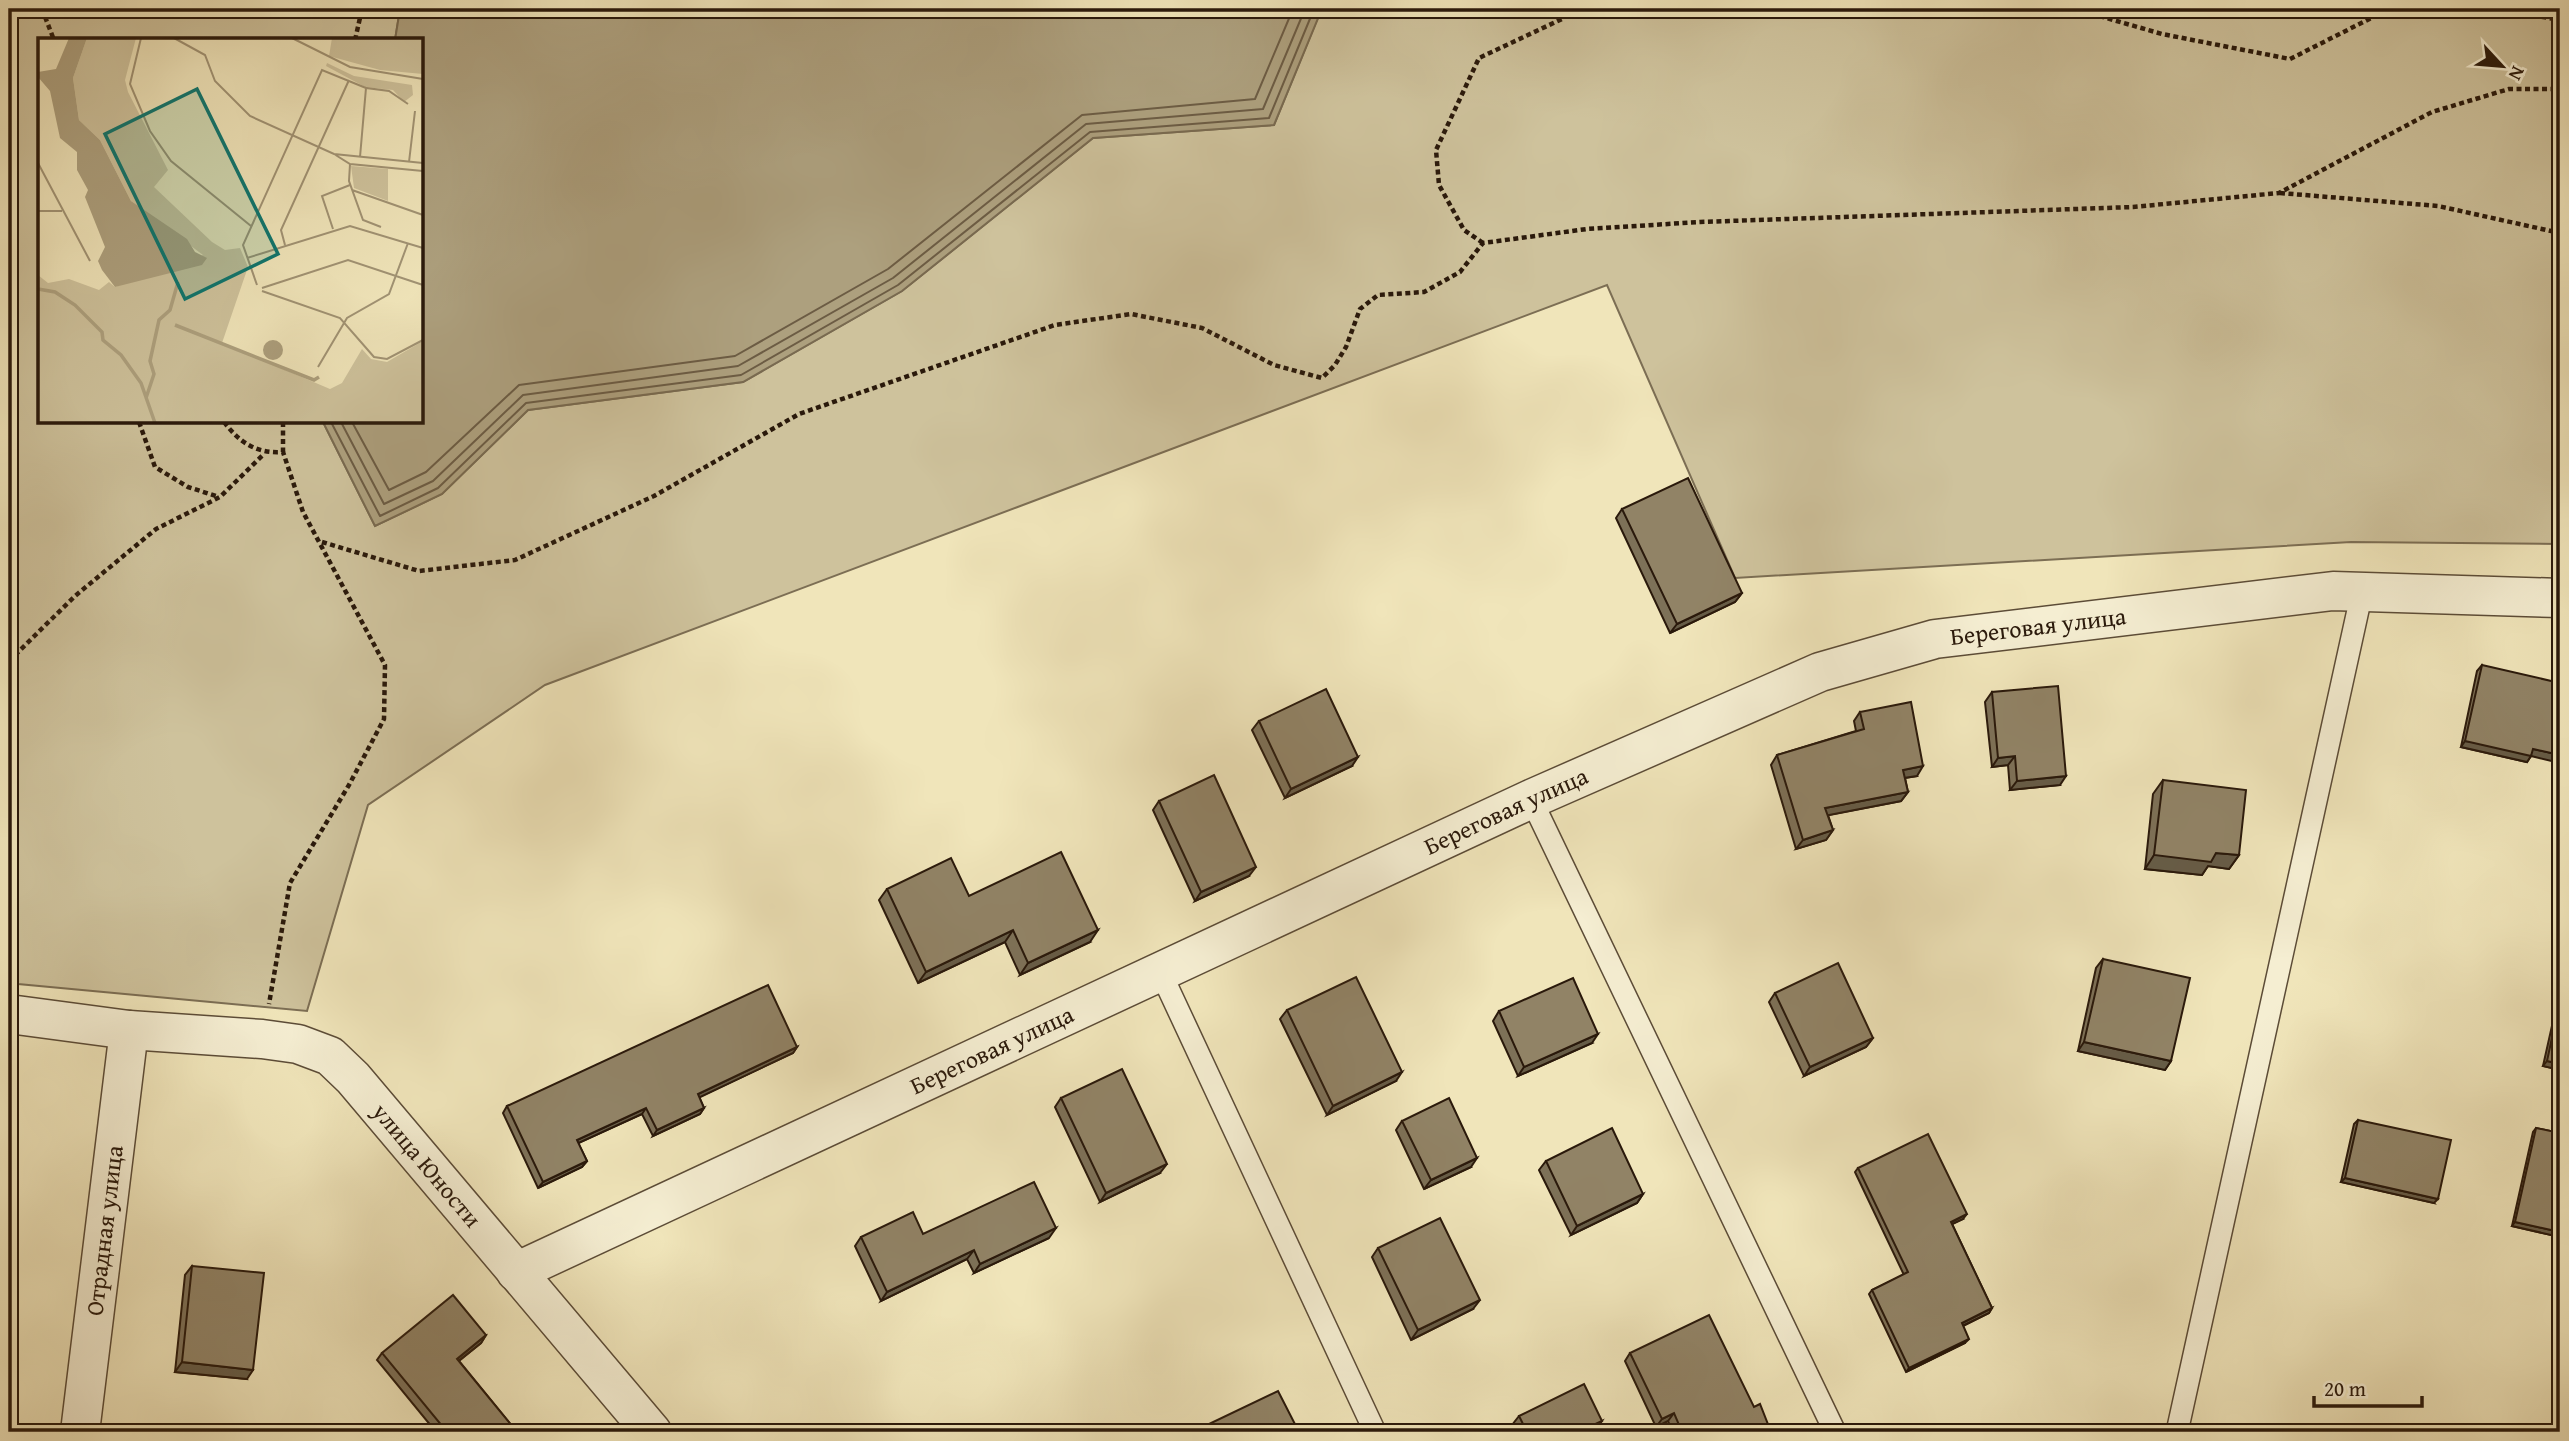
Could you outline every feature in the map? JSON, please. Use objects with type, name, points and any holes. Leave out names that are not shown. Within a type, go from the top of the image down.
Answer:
[{"type":"street","name":"Береговая улица","points":[[516,1272],[1531,799],[1820,672],[1935,639],[2333,591],[2560,598]]},
{"type":"street","name":"улица Юности","points":[[9,1014],[129,1030],[262,1039],[298,1045],[330,1056],[353,1078],[652,1432]]},
{"type":"street","name":"Отрадная улица","points":[[80,1432],[129,1030]]},
{"type":"lane","points":[[2177,1432],[2362,592]]},
{"type":"lane","points":[[1531,799],[1835,1432]]},
{"type":"lane","points":[[1160,971],[1375,1432]]},
{"type":"path","points":[[42,9],[53,38]]},
{"type":"path","points":[[355,38],[362,9]]},
{"type":"path","points":[[1575,9],[1562,19],[1479,58],[1436,150],[1440,185],[1464,230],[1483,243],[1587,229],[1700,222],[2133,207],[2279,193],[2438,206],[2560,233]]},
{"type":"path","points":[[2075,9],[2162,34],[2290,59],[2385,11],[2498,9],[2560,20]]},
{"type":"path","points":[[2279,193],[2432,112],[2510,89],[2560,89]]},
{"type":"path","points":[[322,542],[419,571],[515,560],[654,496],[799,414],[1055,325],[1131,314],[1202,328],[1274,365],[1322,378],[1335,366],[1346,347],[1360,309],[1378,295],[1424,292],[1460,272],[1483,243]]},
{"type":"path","points":[[140,424],[155,467],[188,487],[220,497]]},
{"type":"path","points":[[226,424],[236,438],[264,454],[284,452]]},
{"type":"path","points":[[262,1039],[290,883],[349,785],[384,719],[385,665],[322,542],[303,512],[284,452],[283,424]]},
{"type":"path","points":[[9,661],[75,596],[156,529],[220,497],[264,454]]},
{"type":"shaded area","points":[[9,9],[400,9],[395,38],[38,38],[38,424],[324,424],[375,526],[442,494],[528,410],[743,382],[902,291],[1093,138],[1274,125],[1321,10],[2560,9],[2560,544],[2351,542],[1735,578],[1607,285],[545,685],[368,805],[307,1011],[18,984],[9,975]]},
{"type":"water","points":[[400,9],[1326,9],[1321,11],[1274,125],[1093,138],[902,291],[743,382],[528,410],[442,494],[375,526],[324,424],[424,424],[424,38],[395,38]]},
{"type":"building","points":[[1688,478],[1742,593],[1677,624],[1622,509]]},
{"type":"building","points":[[2482,665],[2560,683],[2560,755],[2533,749],[2531,756],[2465,741]]},
{"type":"building","points":[[2058,686],[2066,776],[2017,781],[2015,756],[1998,758],[1992,692]]},
{"type":"building","points":[[1326,689],[1358,757],[1291,789],[1259,721]]},
{"type":"building","points":[[1911,702],[1923,766],[1903,770],[1908,792],[1825,808],[1833,830],[1803,840],[1777,755],[1864,729],[1860,712]]},
{"type":"building","points":[[1214,775],[1256,867],[1201,892],[1159,801]]},
{"type":"building","points":[[2163,780],[2246,790],[2239,855],[2216,853],[2211,862],[2154,855]]},
{"type":"building","points":[[1061,852],[1098,930],[1028,963],[1013,930],[926,972],[887,889],[951,858],[969,896]]},
{"type":"building","points":[[2103,959],[2190,978],[2171,1061],[2084,1042]]},
{"type":"building","points":[[1838,963],[1873,1038],[1810,1067],[1775,993]]},
{"type":"building","points":[[1356,977],[1402,1072],[1333,1106],[1287,1010]]},
{"type":"building","points":[[1573,978],[1598,1034],[1524,1067],[1499,1011]]},
{"type":"building","points":[[768,985],[797,1047],[698,1094],[704,1108],[657,1130],[646,1108],[577,1140],[587,1161],[543,1182],[507,1106]]},
{"type":"building","points":[[2560,1000],[2560,1064],[2547,1061]]},
{"type":"building","points":[[1122,1069],[1167,1164],[1106,1193],[1061,1098]]},
{"type":"building","points":[[1449,1098],[1477,1158],[1431,1180],[1402,1121]]},
{"type":"building","points":[[2358,1120],[2451,1140],[2438,1199],[2345,1178]]},
{"type":"building","points":[[1612,1128],[1643,1194],[1577,1226],[1546,1161]]},
{"type":"building","points":[[2536,1128],[2560,1133],[2560,1232],[2515,1222]]},
{"type":"building","points":[[1928,1134],[1967,1214],[1951,1222],[1992,1308],[1962,1323],[1969,1339],[1909,1368],[1872,1290],[1908,1272],[1858,1168]]},
{"type":"building","points":[[1034,1182],[1056,1228],[980,1264],[974,1250],[887,1292],[861,1237],[913,1212],[923,1234]]},
{"type":"building","points":[[1440,1218],[1480,1300],[1418,1330],[1378,1248]]},
{"type":"building","points":[[192,1266],[264,1273],[253,1370],[182,1362]]},
{"type":"building","points":[[453,1295],[486,1335],[457,1359],[517,1432],[447,1432],[382,1353]]},
{"type":"building","points":[[1709,1315],[1754,1407],[1760,1404],[1771,1432],[1682,1432],[1674,1413],[1662,1419],[1630,1353]]},
{"type":"building","points":[[1584,1384],[1602,1421],[1578,1432],[1527,1432],[1519,1416]]},
{"type":"building","points":[[1278,1391],[1299,1432],[1213,1432],[1209,1424]]}]
